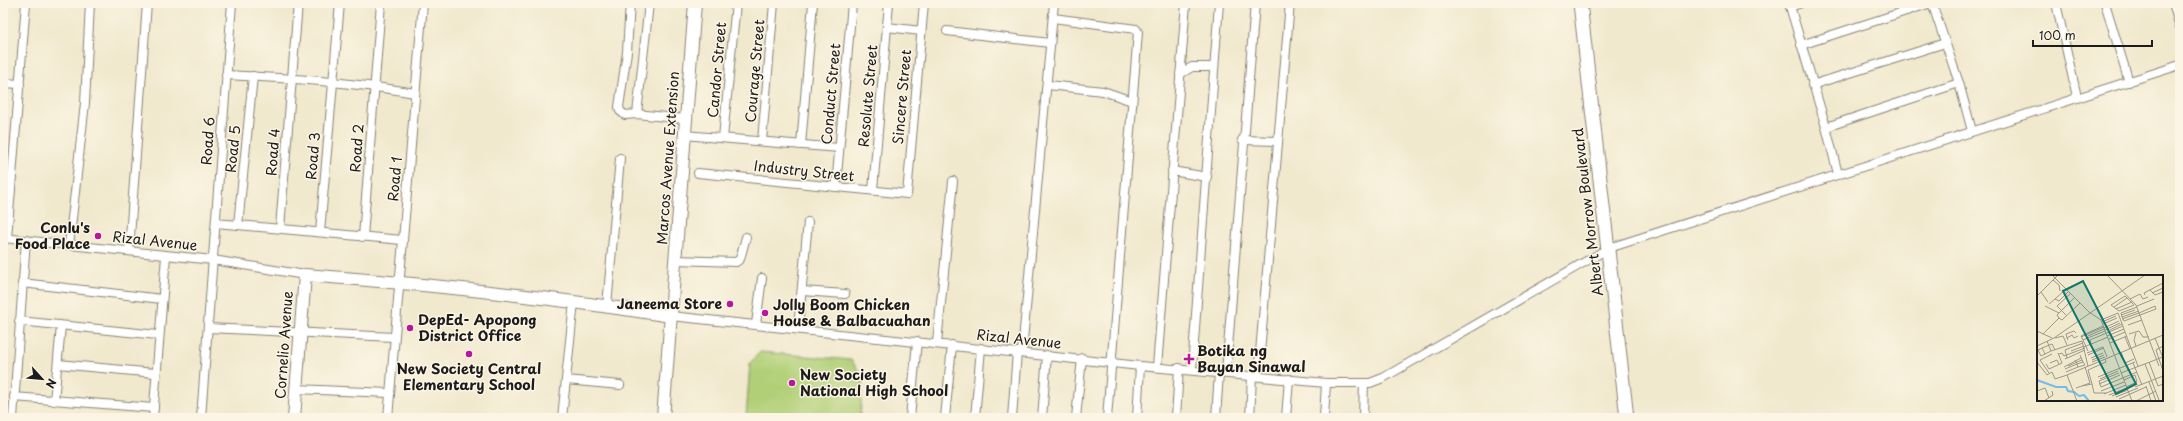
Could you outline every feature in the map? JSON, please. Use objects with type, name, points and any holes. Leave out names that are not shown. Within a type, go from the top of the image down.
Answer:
[{"type":"main road","name":"Albert Morrow Boulevard","points":[[1580,3],[1609,248],[1627,418]]},
{"type":"street","points":[[5,238],[20,84],[26,3]]},
{"type":"street","points":[[69,245],[85,103],[90,3]]},
{"type":"street","points":[[128,251],[147,3]]},
{"type":"street","name":"Road 6","points":[[201,418],[232,3]]},
{"type":"street","name":"Road 4","points":[[280,228],[298,3]]},
{"type":"street","name":"Road 3","points":[[320,232],[340,3]]},
{"type":"street","name":"Road 2","points":[[363,237],[381,3]]},
{"type":"street","name":"Road 1","points":[[388,418],[423,3]]},
{"type":"street","points":[[630,3],[627,52],[619,107],[622,114],[631,116],[637,114],[685,119]]},
{"type":"street","points":[[637,114],[649,3]]},
{"type":"street","name":"Marcos Avenue Extension","points":[[663,418],[695,3]]},
{"type":"street","name":"Candor Street","points":[[724,138],[736,3]]},
{"type":"street","name":"Courage Street","points":[[762,142],[774,3]]},
{"type":"street","points":[[801,145],[813,3]]},
{"type":"street","name":"Conduct Street","points":[[836,187],[852,3]]},
{"type":"street","name":"Resolute Street","points":[[872,190],[889,3]]},
{"type":"street","name":"Sincere Street","points":[[907,194],[924,3]]},
{"type":"street","points":[[1012,418],[1048,85],[1054,3]]},
{"type":"street","points":[[1157,367],[1186,3]]},
{"type":"street","points":[[1192,369],[1219,3]]},
{"type":"street","points":[[1216,418],[1222,372],[1255,3]]},
{"type":"street","points":[[1250,418],[1278,141],[1290,3]]},
{"type":"street","points":[[1801,3],[1789,5],[1826,127],[1838,174]]},
{"type":"street","points":[[1801,45],[1931,3],[1958,83],[1972,131]]},
{"type":"street","points":[[2056,3],[2077,97]]},
{"type":"street","points":[[2105,3],[2129,82]]},
{"type":"street","points":[[2173,3],[2180,27]]},
{"type":"street","points":[[1053,18],[1137,30],[1138,35],[1110,362],[1107,418]]},
{"type":"street","points":[[887,27],[921,30]]},
{"type":"street","points":[[947,31],[1050,43]]},
{"type":"street","points":[[1812,84],[1945,43]]},
{"type":"street","name":"Rizal Avenue","points":[[671,316],[1082,358],[1140,366],[1192,369],[1326,383],[1364,383],[1383,378],[1609,248],[2180,65]]},
{"type":"street","points":[[1180,74],[1192,67],[1214,66]]},
{"type":"street","points":[[226,75],[292,78],[374,86],[415,93]]},
{"type":"street","name":"Road 5","points":[[238,225],[253,76]]},
{"type":"street","points":[[3,83],[20,84]]},
{"type":"street","points":[[1826,127],[1958,83]]},
{"type":"street","points":[[1048,85],[1103,91],[1132,101]]},
{"type":"street","points":[[684,135],[839,148]]},
{"type":"street","points":[[1242,140],[1278,141]]},
{"type":"street","points":[[607,306],[620,158]]},
{"type":"street","points":[[1172,171],[1207,177]]},
{"type":"street","name":"Industry Street","points":[[698,173],[907,194]]},
{"type":"street","points":[[937,343],[953,180]]},
{"type":"street","points":[[798,328],[808,222]]},
{"type":"street","points":[[216,223],[402,240]]},
{"type":"street","points":[[676,260],[736,262],[740,259],[746,237]]},
{"type":"street","name":"Rizal Avenue","points":[[5,238],[213,260],[305,275]]},
{"type":"street","points":[[13,418],[26,240]]},
{"type":"street","points":[[153,418],[158,335],[166,256]]},
{"type":"street","points":[[305,275],[400,282],[607,306],[671,316]]},
{"type":"street","name":"Cornelio Avenue","points":[[294,418],[305,275]]},
{"type":"street","points":[[756,324],[762,278]]},
{"type":"street","points":[[22,283],[162,299]]},
{"type":"street","points":[[802,292],[845,294]]},
{"type":"street","points":[[562,418],[574,302]]},
{"type":"street","points":[[19,321],[158,335]]},
{"type":"street","points":[[54,401],[61,326]]},
{"type":"street","points":[[208,328],[394,337]]},
{"type":"street","points":[[910,418],[917,341]]},
{"type":"street","points":[[946,418],[952,345]]},
{"type":"street","points":[[975,418],[981,348]]},
{"type":"street","points":[[1042,418],[1047,355]]},
{"type":"street","points":[[1076,418],[1082,358]]},
{"type":"street","points":[[58,364],[155,373]]},
{"type":"street","points":[[1137,418],[1140,366]]},
{"type":"street","points":[[1176,418],[1179,368]]},
{"type":"street","points":[[1286,418],[1289,379]]},
{"type":"street","points":[[566,380],[620,385]]},
{"type":"street","points":[[1324,418],[1326,383]]},
{"type":"street","points":[[1363,418],[1364,383]]},
{"type":"street","points":[[296,389],[389,393]]},
{"type":"street","points":[[14,397],[154,408]]},
{"type":"green space","points":[[760,352],[851,360],[863,376],[860,418],[746,418],[750,363]]},
{"type":"place","name":"Conlu's Food Place","points":[[98,236]]},
{"type":"place","name":"Janeema Store","points":[[730,304]]},
{"type":"place","name":"Jolly Boom Chicken House & Balbacuahan","points":[[765,313]]},
{"type":"place","name":"DepEd- Apopong District Office","points":[[410,328]]},
{"type":"place","name":"New Society Central Elementary School","points":[[469,354]]},
{"type":"place","name":"Botika ng Bayan Sinawal","points":[[1189,359]]},
{"type":"place","name":"New Society National High School","points":[[792,383]]}]
